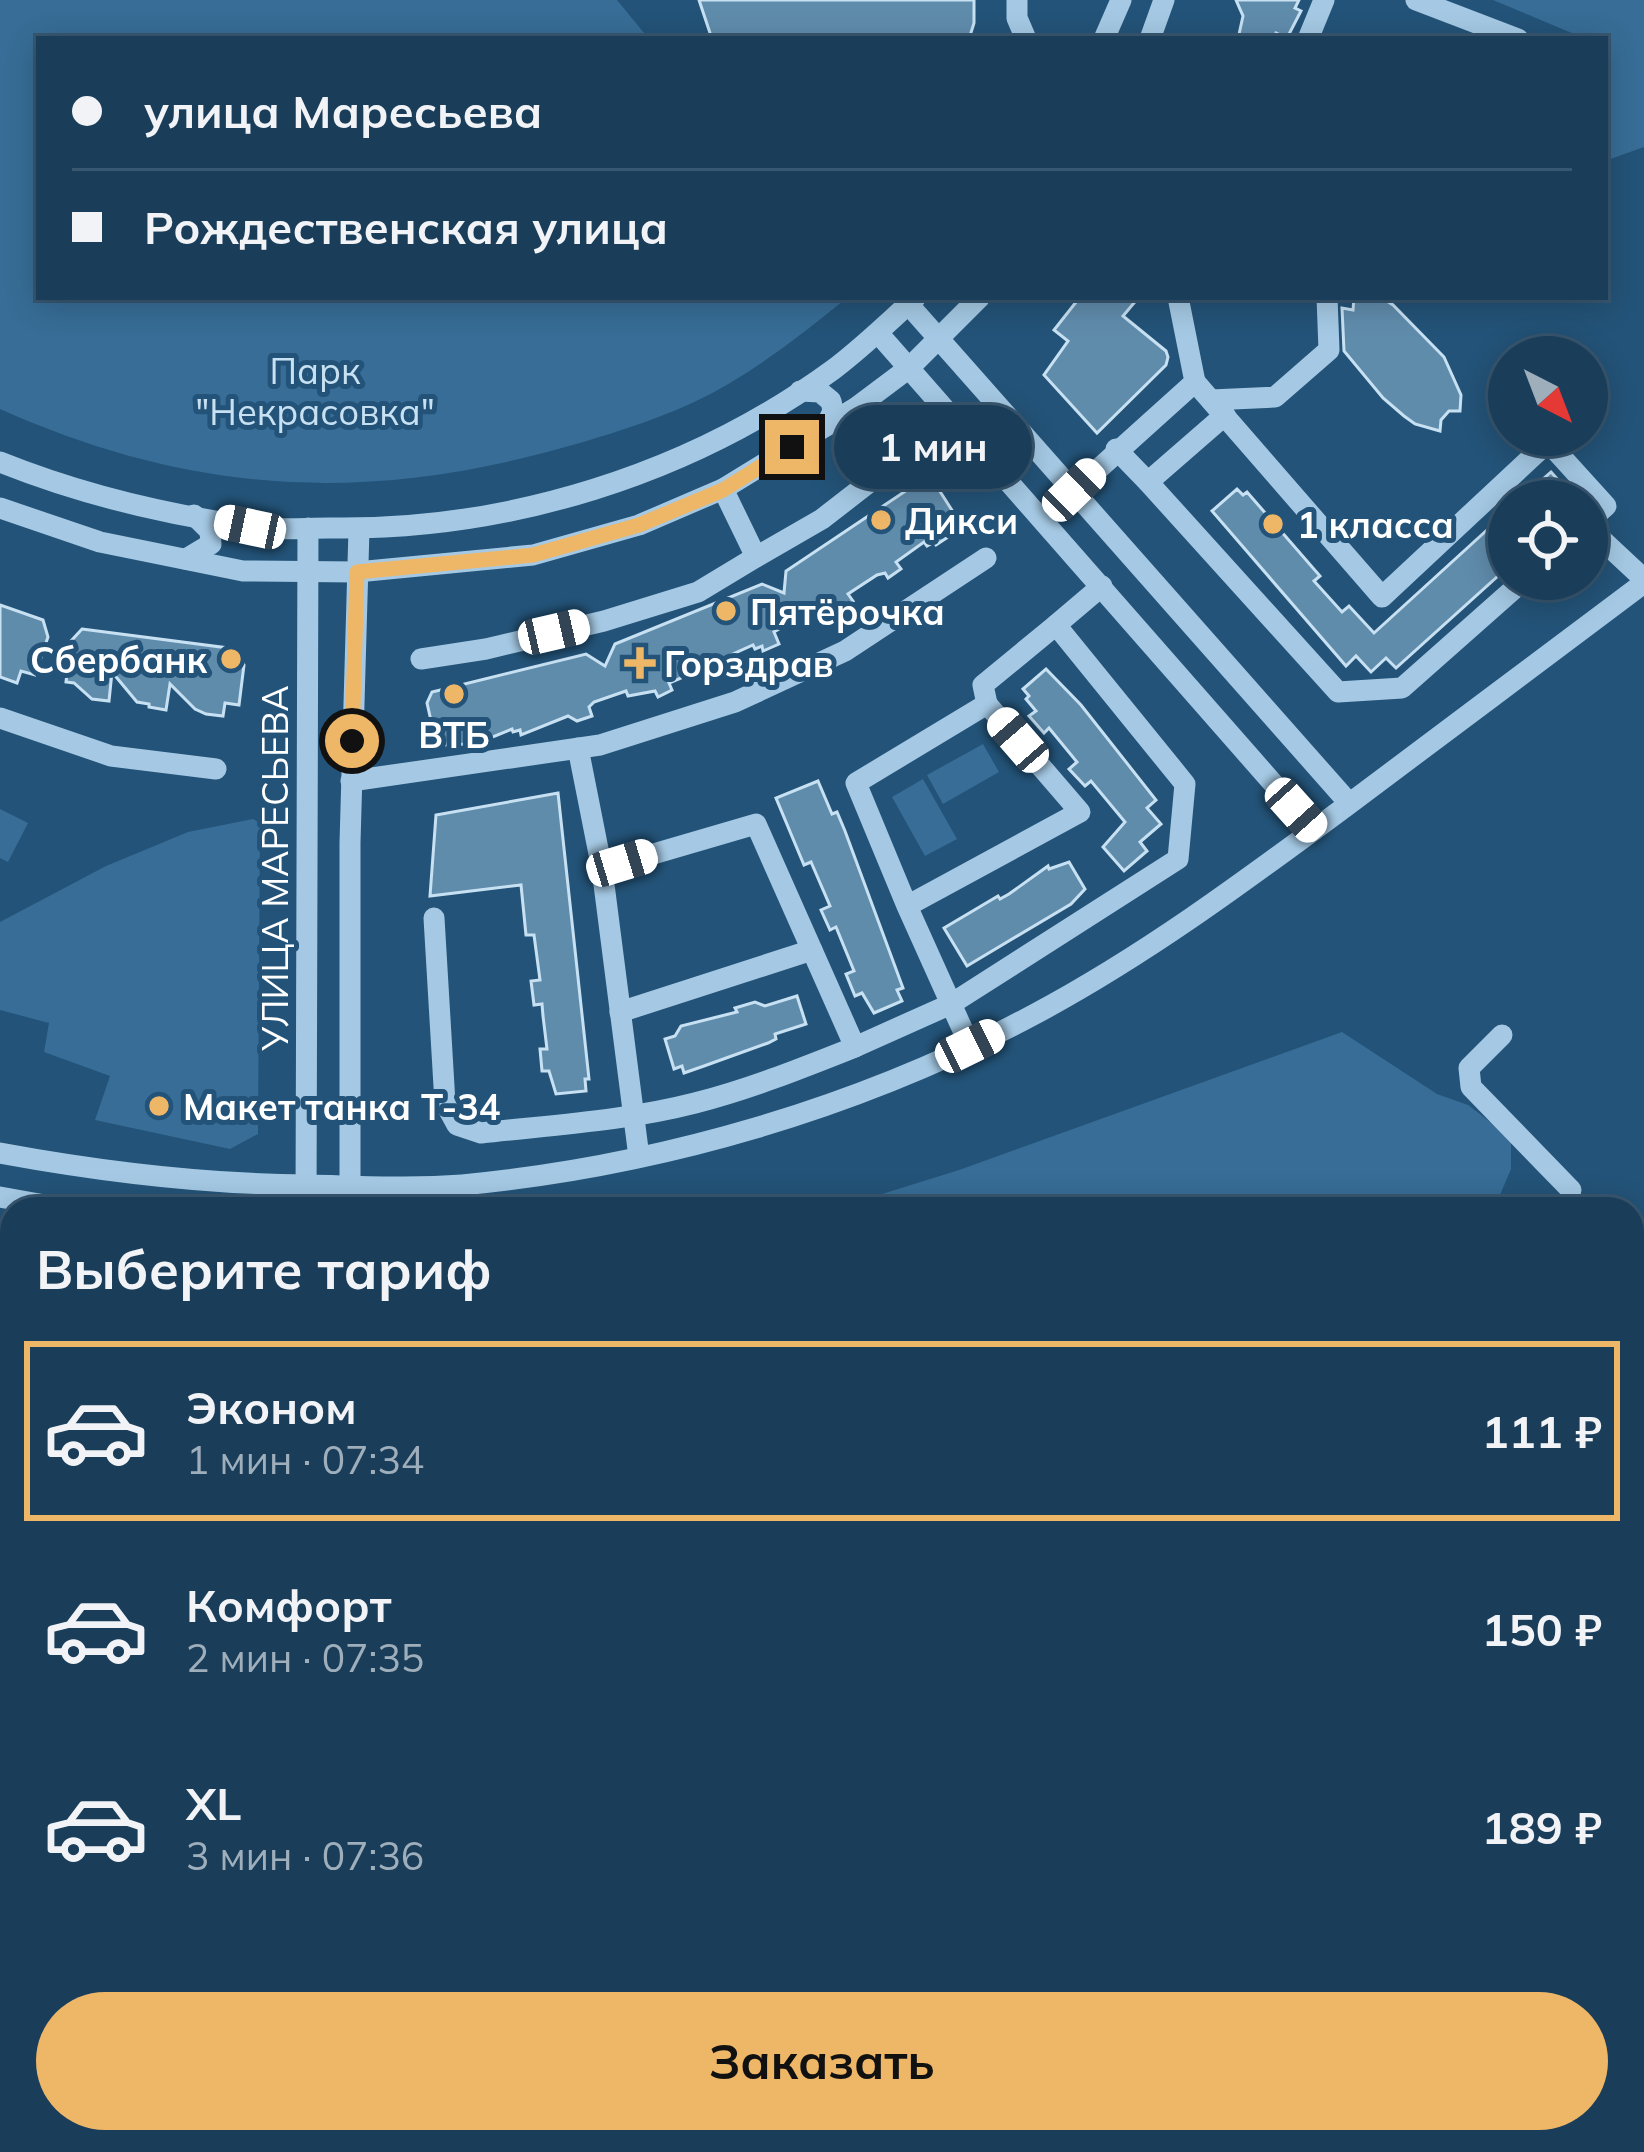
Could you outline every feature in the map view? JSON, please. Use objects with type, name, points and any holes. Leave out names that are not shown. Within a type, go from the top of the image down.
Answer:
[{"type":"street","points":[[1105,36],[1120,0]]},
{"type":"street","points":[[1151,36],[1164,0]]},
{"type":"street","points":[[1309,36],[1324,0]]},
{"type":"street","points":[[1415,0],[1510,36]]},
{"type":"street","points":[[0,508],[100,542],[243,571],[357,572],[533,555],[639,525],[723,490],[909,368],[977,300]]},
{"type":"street","points":[[1179,300],[1195,382],[1382,597],[1488,498]]},
{"type":"street","points":[[1148,482],[1218,408],[1275,397],[1329,350],[1327,300]]},
{"type":"street","points":[[0,462],[37,477],[250,527],[359,529],[446,522],[562,500],[666,464],[800,391],[878,333],[912,301],[1349,803]]},
{"type":"street","points":[[878,333],[1314,830]]},
{"type":"street","points":[[1074,490],[1195,382]]},
{"type":"street","points":[[800,391],[820,392],[831,401],[833,411],[826,426]]},
{"type":"street","points":[[1507,480],[1548,442],[1582,480]]},
{"type":"street","points":[[1116,449],[1338,692],[1402,688],[1501,600]]},
{"type":"street","points":[[421,659],[604,621],[698,592],[822,519],[890,467]]},
{"type":"street","points":[[723,490],[756,557]]},
{"type":"street","points":[[186,559],[211,544],[210,531],[194,515]]},
{"type":"street","points":[[446,522],[424,540],[428,555],[446,563]]},
{"type":"street","name":"УЛИЦА МАРЕСЬЕВА","points":[[306,1197],[308,528]]},
{"type":"street","points":[[350,1197],[352,781],[359,529]]},
{"type":"street","points":[[358,1197],[639,1157],[733,1134],[890,1082],[1036,1014],[1153,944],[1314,830],[1644,581],[1608,546]]},
{"type":"street","points":[[352,781],[600,745],[736,702],[845,651],[986,558]]},
{"type":"street","points":[[907,906],[1080,812],[986,704],[982,685],[1102,586]]},
{"type":"street","points":[[434,918],[445,1103],[457,1125],[481,1133],[694,1103],[763,1083],[951,1004],[1178,859],[1185,784],[1056,625]]},
{"type":"street","points":[[970,1046],[856,783],[986,704]]},
{"type":"street","points":[[0,718],[110,756],[217,769]]},
{"type":"street","points":[[578,748],[602,869],[639,1157]]},
{"type":"street","points":[[602,869],[756,824],[855,1047]]},
{"type":"street","points":[[620,1012],[812,950]]},
{"type":"street","points":[[1502,1035],[1469,1068],[1471,1087],[1571,1190]]},
{"type":"street","points":[[0,1155],[107,1173],[254,1186],[306,1185],[347,1197]]},
{"type":"green space","name":"Парк \"Некрасовка\"","points":[[0,0],[617,0],[647,36],[36,36],[36,300],[844,300],[761,363],[692,403],[569,446],[422,477],[351,482],[211,474],[72,438],[0,409]]},
{"type":"green space","points":[[1493,0],[1644,0],[1644,147],[1608,160],[1608,36],[1579,36]]},
{"type":"green space","points":[[983,744],[999,772],[943,804],[927,775]]},
{"type":"green space","points":[[923,779],[957,839],[925,856],[892,797]]},
{"type":"green space","points":[[0,809],[28,823],[8,862],[0,858]]},
{"type":"green space","points":[[253,819],[260,823],[258,1134],[230,1149],[95,1120],[110,1076],[44,1052],[49,1023],[0,1010],[0,922],[106,866],[188,832]]},
{"type":"green space","points":[[1342,1032],[1437,1094],[1468,1105],[1511,1138],[1511,1169],[1499,1197],[872,1197]]},
{"type":"building","points":[[699,0],[974,0],[970,36],[711,36]]},
{"type":"building","points":[[1236,0],[1299,0],[1295,8],[1301,11],[1288,36],[1239,36],[1243,16]]},
{"type":"building","points":[[1078,300],[1136,300],[1123,316],[1166,351],[1166,365],[1097,433],[1044,375],[1068,341],[1054,330]]},
{"type":"building","points":[[1354,300],[1386,300],[1444,357],[1461,395],[1460,411],[1449,411],[1441,420],[1440,431],[1404,416],[1344,351],[1342,308],[1353,310]]},
{"type":"building","points":[[922,480],[934,482],[955,515],[943,524],[951,535],[936,545],[924,542],[896,562],[901,569],[888,578],[885,573],[877,575],[848,594],[853,601],[839,610],[780,612],[786,625],[774,632],[779,644],[763,651],[762,646],[755,649],[753,645],[722,659],[726,667],[712,673],[702,669],[669,683],[672,690],[658,697],[655,691],[628,696],[626,691],[594,702],[589,707],[592,716],[577,721],[568,716],[521,735],[520,730],[512,729],[466,748],[465,744],[436,743],[427,703],[432,692],[586,654],[605,666],[615,644],[762,584],[784,593],[786,571]]},
{"type":"building","points":[[1237,489],[1243,495],[1247,492],[1320,576],[1314,581],[1342,612],[1349,606],[1374,633],[1488,529],[1488,585],[1396,668],[1386,658],[1371,672],[1356,656],[1346,666],[1212,511]]},
{"type":"building","points":[[0,605],[43,620],[48,637],[35,675],[21,671],[17,683],[0,677]]},
{"type":"building","points":[[82,629],[236,649],[244,665],[239,705],[225,703],[223,716],[206,714],[170,684],[166,710],[149,707],[137,702],[112,672],[109,701],[92,699],[66,682],[71,641]]},
{"type":"building","points":[[1046,669],[1081,705],[1156,800],[1147,808],[1161,824],[1140,842],[1147,851],[1124,871],[1103,847],[1125,822],[1091,781],[1085,786],[1069,769],[1077,762],[1049,728],[1044,733],[1029,716],[1036,711],[1023,689]]},
{"type":"building","points":[[818,781],[845,831],[903,988],[897,990],[902,1001],[874,1013],[862,993],[855,996],[846,974],[854,971],[836,927],[830,930],[821,910],[830,906],[811,862],[804,865],[776,798]]},
{"type":"building","points":[[558,793],[589,1079],[585,1079],[586,1091],[556,1094],[549,1071],[542,1071],[540,1049],[547,1049],[542,1004],[534,1005],[531,981],[540,980],[534,935],[526,935],[521,885],[430,896],[436,815]]},
{"type":"building","points":[[1069,862],[1085,889],[1071,904],[967,966],[944,928],[1009,894],[1048,866]]},
{"type":"building","points":[[797,996],[806,1024],[684,1073],[682,1066],[674,1069],[665,1039],[675,1036],[681,1026],[737,1012],[735,1008],[755,1002],[765,1006]]},
{"type":"place","name":"Дикси","points":[[881,520]]},
{"type":"place","name":"1 класса","points":[[1273,524]]},
{"type":"place","name":"Пятёрочка","points":[[726,611]]},
{"type":"place","name":"Сбербанк","points":[[231,659]]},
{"type":"place","name":"Горздрав","points":[[640,663]]},
{"type":"place","name":"ВТБ","points":[[454,694]]},
{"type":"place","name":"Макет танка Т-34","points":[[159,1106]]},
{"type":"route","points":[[352,741],[357,572],[533,555],[639,525],[723,490],[792,447]]}]
